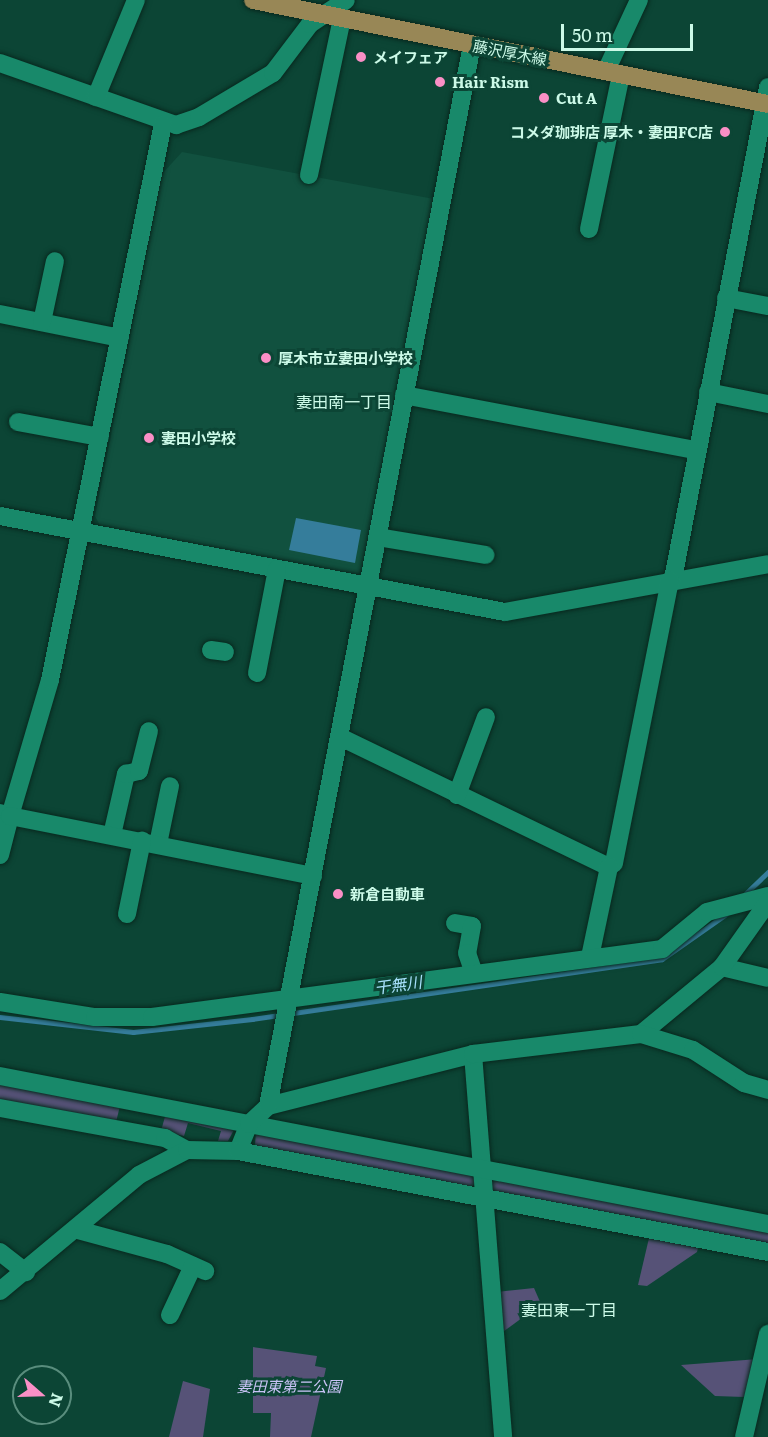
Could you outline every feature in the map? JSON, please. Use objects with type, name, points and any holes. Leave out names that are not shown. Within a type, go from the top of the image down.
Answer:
[{"type":"main road","name":"藤沢厚木線","points":[[253,0],[614,73],[767,98]]},
{"type":"street","points":[[96,97],[136,0]]},
{"type":"street","points":[[309,175],[334,16],[346,0]]},
{"type":"street","points":[[589,229],[614,73],[639,0]]},
{"type":"street","points":[[0,63],[96,97],[163,124],[199,117],[273,73],[310,24],[334,16]]},
{"type":"street","points":[[268,1106],[472,45]]},
{"type":"street","points":[[590,957],[609,867],[614,863],[767,98]]},
{"type":"street","points":[[0,855],[5,815],[50,680],[163,124]]},
{"type":"street","points":[[42,322],[55,261]]},
{"type":"street","points":[[726,298],[768,306]]},
{"type":"street","points":[[0,314],[120,338]]},
{"type":"street","points":[[708,392],[768,404]]},
{"type":"street","points":[[404,395],[696,450]]},
{"type":"street","points":[[27,428],[100,437]]},
{"type":"street","points":[[0,516],[505,612],[672,579],[768,564]]},
{"type":"street","points":[[378,537],[475,549]]},
{"type":"street","points":[[257,673],[268,656],[277,569]]},
{"type":"street","points":[[457,795],[486,717]]},
{"type":"street","points":[[112,835],[115,781],[126,774],[139,771],[149,731]]},
{"type":"street","points":[[340,737],[609,867]]},
{"type":"street","points":[[127,914],[170,786]]},
{"type":"street","points":[[5,815],[313,876]]},
{"type":"street","points":[[0,1002],[95,1017],[152,1017],[288,1002],[474,973],[662,949],[717,909],[766,899]]},
{"type":"street","points":[[641,1034],[722,967],[766,899]]},
{"type":"street","points":[[471,926],[467,953],[474,973]]},
{"type":"street","points":[[722,967],[768,978]]},
{"type":"street","points":[[238,1151],[249,1124],[268,1106],[473,1054],[641,1034],[693,1050],[744,1083],[768,1090]]},
{"type":"street","points":[[473,1054],[488,1199],[503,1437]]},
{"type":"street","points":[[0,1076],[768,1224]]},
{"type":"street","points":[[0,1108],[165,1138],[187,1150],[238,1151],[768,1252]]},
{"type":"street","points":[[0,1291],[78,1230],[139,1175],[187,1150]]},
{"type":"street","points":[[78,1230],[199,1268],[170,1315]]},
{"type":"street","points":[[0,1252],[26,1272]]},
{"type":"street","points":[[744,1437],[768,1334]]},
{"type":"shaded area","name":"厚木市立妻田小学校","points":[[182,152],[434,199],[368,572],[358,580],[100,526],[95,516],[162,174]]},
{"type":"green space","points":[[0,1083],[120,1106],[116,1122],[0,1104]]},
{"type":"green space","points":[[166,1113],[235,1128],[228,1141],[218,1141],[221,1131],[188,1123],[184,1136],[161,1131]]},
{"type":"green space","points":[[256,1129],[475,1174],[476,1181],[472,1188],[272,1152],[255,1145]]},
{"type":"green space","points":[[498,1176],[768,1228],[768,1247],[491,1192],[491,1180]]},
{"type":"green space","points":[[649,1238],[698,1248],[697,1252],[647,1286],[638,1285]]},
{"type":"green space","points":[[534,1288],[541,1304],[500,1334],[497,1292]]},
{"type":"green space","name":"妻田東第二公園","points":[[253,1347],[317,1356],[315,1366],[326,1368],[311,1437],[270,1437],[271,1413],[253,1413]]},
{"type":"green space","points":[[758,1359],[750,1392],[744,1397],[715,1396],[681,1365]]},
{"type":"green space","points":[[183,1381],[210,1389],[203,1437],[169,1437]]},
{"type":"water","points":[[296,518],[361,530],[355,563],[289,550]]},
{"type":"waterway","name":"干無川","points":[[743,896],[768,872]]},
{"type":"waterway","name":"干無川","points":[[0,1017],[133,1032],[252,1019],[662,959],[726,914]]},
{"type":"place","name":"メイフェア","points":[[361,57]]},
{"type":"place","name":"Hair Rism","points":[[440,82]]},
{"type":"place","name":"Cut A","points":[[544,98]]},
{"type":"place","name":"コメダ珈琲店 厚木・妻田FC店","points":[[725,132]]},
{"type":"place","name":"厚木市立妻田小学校","points":[[266,358]]},
{"type":"place","name":"妻田小学校","points":[[149,438]]},
{"type":"place","name":"新倉自動車","points":[[338,894]]},
{"type":"district","name":"妻田南一丁目","points":[[344,401]]},
{"type":"district","name":"妻田東一丁目","points":[[569,1309]]}]
